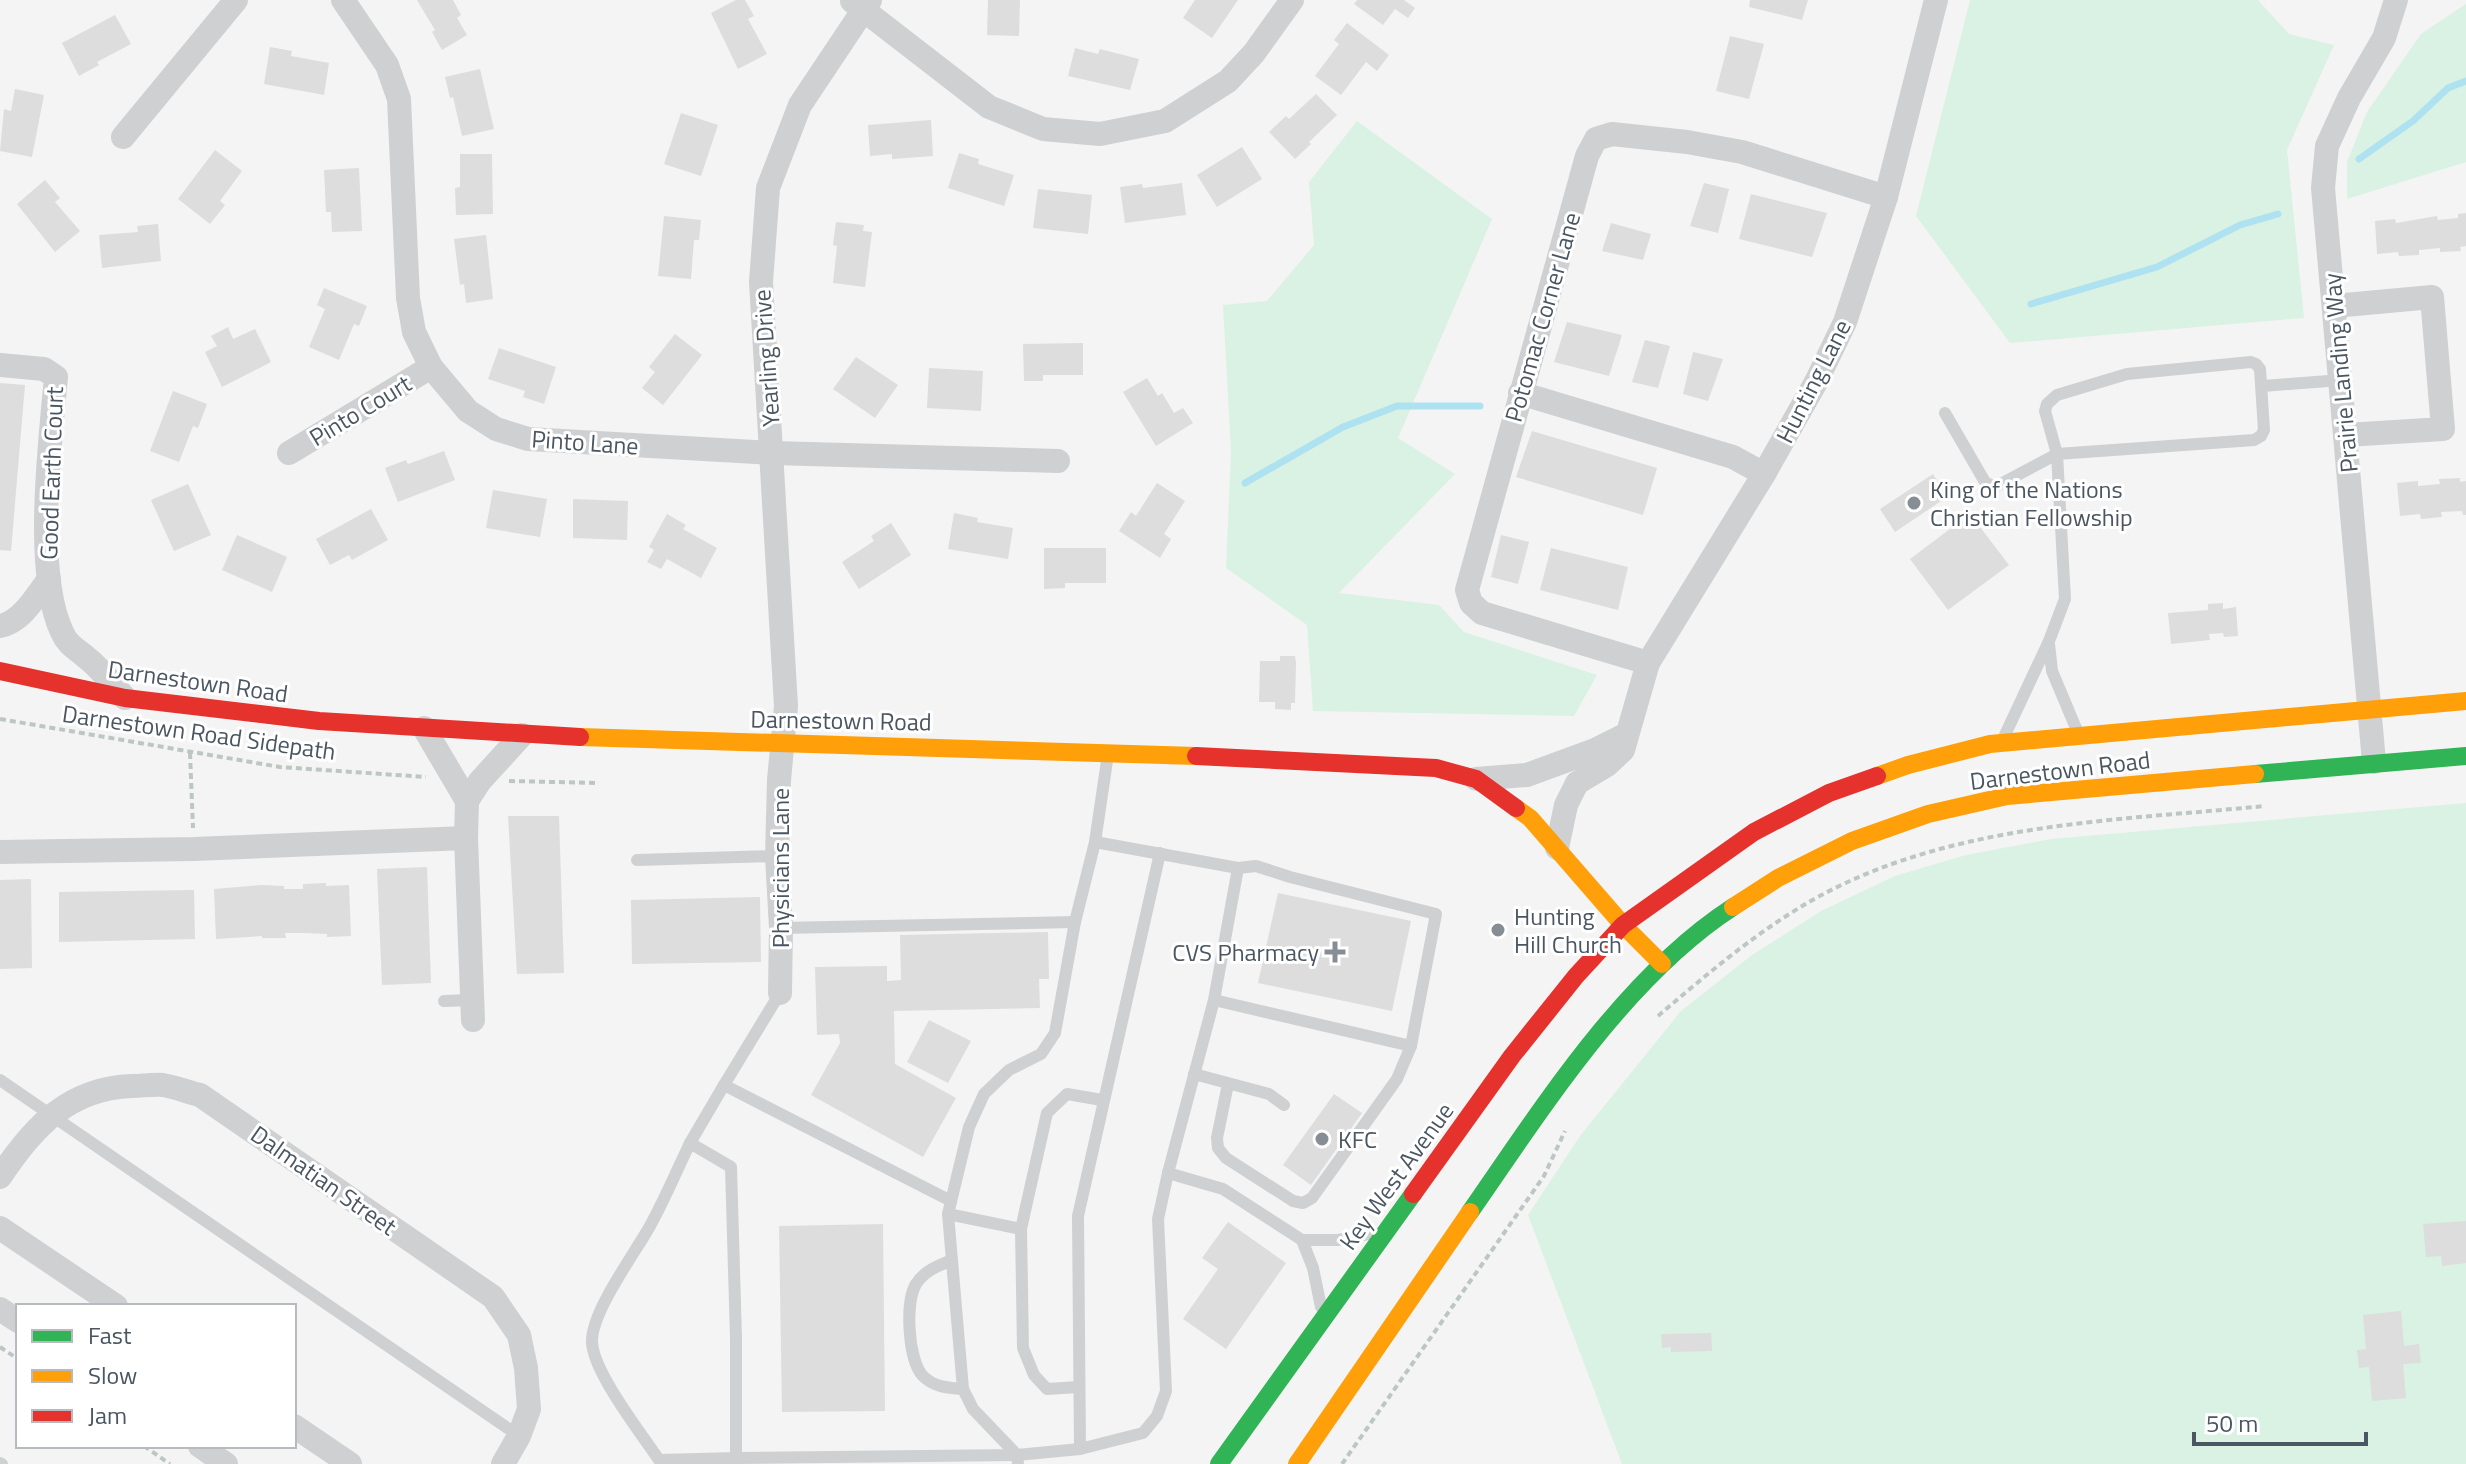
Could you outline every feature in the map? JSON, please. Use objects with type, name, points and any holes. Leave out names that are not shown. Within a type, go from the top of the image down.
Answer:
[{"type":"main road","name":"Darnestown Road","points":[[0,671],[125,698],[319,721],[522,735],[1109,751],[1436,768],[1476,779],[1530,818],[1623,925],[1662,964],[1713,920],[1778,878],[1852,841],[1928,814],[2007,796],[2466,756]]},
{"type":"main road","name":"Darnestown Road","points":[[1623,925],[1754,832],[1829,793],[1908,765],[2002,743],[2078,734],[2466,701]]},
{"type":"main road","name":"Key West Avenue","points":[[1219,1464],[1529,1033],[1623,925]]},
{"type":"main road","points":[[1297,1464],[1534,1119],[1614,1016],[1662,964]]},
{"type":"street","points":[[123,137],[236,0]]},
{"type":"street","name":"Pinto Lane","points":[[343,0],[387,65],[399,99],[408,298],[414,332],[431,367],[468,411],[496,429],[528,439],[773,453],[1058,461]]},
{"type":"street","points":[[861,3],[989,107],[1043,129],[1100,134],[1165,121],[1228,81],[1254,53],[1292,0]]},
{"type":"street","name":"Hunting Lane","points":[[1557,848],[1566,805],[1577,783],[1607,765],[1623,750],[1648,663],[1764,474],[1816,382],[1845,322],[1886,197],[1936,0]]},
{"type":"street","name":"Prairie Landing Way","points":[[2374,762],[2323,188],[2327,146],[2349,98],[2384,38],[2396,0]]},
{"type":"street","name":"Yearling Drive","points":[[782,743],[786,706],[761,282],[768,188],[800,105],[861,3]]},
{"type":"street","name":"Potomac Corner Lane","points":[[1648,663],[1482,613],[1471,603],[1467,590],[1587,156],[1596,139],[1612,134],[1687,142],[1742,152],[1886,197]]},
{"type":"street","points":[[2334,306],[2432,297],[2443,429],[2346,435]]},
{"type":"street","name":"Good Earth Court","points":[[0,365],[44,369],[56,377],[48,477],[49,579],[61,631],[70,647],[87,658],[125,698]]},
{"type":"street","name":"Pinto Court","points":[[289,453],[431,367]]},
{"type":"street","points":[[1520,393],[1733,457],[1764,474]]},
{"type":"street","name":"Good Earth Court","points":[[0,626],[7,625],[27,608],[49,579]]},
{"type":"street","points":[[424,728],[467,801]]},
{"type":"street","points":[[1476,779],[1527,775],[1595,750],[1627,734]]},
{"type":"street","points":[[473,1010],[467,801],[480,781],[522,735]]},
{"type":"street","name":"Physicians Lane","points":[[780,993],[781,928],[777,856],[782,743]]},
{"type":"street","points":[[0,852],[194,849],[466,838]]},
{"type":"street","name":"Dalmatian Street","points":[[0,1177],[19,1147],[51,1115],[72,1100],[115,1087],[162,1085],[200,1095],[493,1297],[519,1335],[526,1368],[529,1409],[519,1436],[503,1464]]},
{"type":"street","points":[[0,1228],[113,1304]]},
{"type":"street","points":[[296,1427],[350,1464]]},
{"type":"street","points":[[203,1448],[226,1464]]},
{"type":"lane","points":[[1945,413],[1985,482],[1995,487],[2057,454],[2254,440],[2264,430],[2263,386],[2260,369],[2251,362],[2127,374],[2057,395],[2047,404],[2045,411],[2057,454],[2065,599],[2002,743]]},
{"type":"lane","points":[[2263,386],[2341,380]]},
{"type":"lane","points":[[2049,641],[2052,671],[2078,734]]},
{"type":"lane","points":[[1017,1459],[973,1409],[963,1389],[950,1208],[969,1127],[984,1094],[1009,1070],[1041,1054],[1055,1033],[1075,922],[1095,842],[1109,751]]},
{"type":"lane","points":[[1095,842],[1238,868],[1256,866],[1436,914],[1411,1046],[1397,1079],[1312,1198],[1303,1203],[1293,1201],[1226,1158],[1218,1148],[1217,1138],[1228,1084]]},
{"type":"lane","points":[[1080,1449],[1078,1216],[1160,853]]},
{"type":"lane","points":[[637,860],[777,856]]},
{"type":"lane","points":[[780,993],[690,1143],[650,1225],[597,1321],[592,1341],[600,1368],[659,1460],[1017,1459],[1080,1449],[1143,1433],[1157,1416],[1166,1391],[1158,1219],[1214,1000],[1238,868]]},
{"type":"lane","points":[[781,928],[1075,922]]},
{"type":"lane","points":[[1214,1000],[1411,1046]]},
{"type":"lane","points":[[444,1001],[473,1010]]},
{"type":"lane","points":[[1194,1074],[1269,1094],[1284,1105]]},
{"type":"lane","points":[[0,1080],[519,1436]]},
{"type":"lane","points":[[724,1085],[950,1208],[1021,1229]]},
{"type":"lane","points":[[1078,1387],[1047,1389],[1034,1375],[1023,1348],[1021,1229],[1047,1113],[1067,1094],[1102,1100]]},
{"type":"lane","points":[[690,1143],[731,1167],[736,1458]]},
{"type":"lane","points":[[1168,1173],[1223,1189],[1302,1240],[1338,1240],[1388,1230]]},
{"type":"lane","points":[[1302,1240],[1313,1268],[1324,1318]]},
{"type":"lane","points":[[952,1260],[928,1270],[915,1285],[909,1308],[913,1351],[922,1374],[940,1387],[963,1389]]},
{"type":"path","name":"Darnestown Road Sidepath","points":[[0,719],[280,767],[426,777]]},
{"type":"path","points":[[190,753],[194,849]]},
{"type":"path","points":[[495,781],[599,783]]},
{"type":"path","points":[[1651,1022],[1707,973],[1763,931],[1810,901],[1868,873],[1935,851],[2003,835],[2069,825],[2273,806]]},
{"type":"path","points":[[1342,1464],[1544,1176],[1567,1125]]},
{"type":"path","points":[[147,1448],[170,1464]]},
{"type":"green space","points":[[1970,0],[2258,0],[2289,34],[2334,45],[2287,150],[2304,318],[2010,343],[1916,216]]},
{"type":"green space","points":[[2466,4],[2466,162],[2347,199],[2347,162],[2367,112],[2421,34]]},
{"type":"green space","points":[[1357,121],[1492,219],[1398,438],[1455,474],[1339,593],[1439,605],[1464,632],[1597,675],[1574,716],[1313,711],[1307,625],[1226,568],[1231,452],[1223,305],[1267,301],[1314,245],[1309,182]]},
{"type":"green space","points":[[2466,803],[2466,1464],[1622,1464],[1528,1215],[1580,1136],[1681,1011],[1752,955],[1821,911],[1895,876],[1966,855],[2051,839]]},
{"type":"building","points":[[417,0],[453,0],[461,15],[457,18],[467,35],[442,50],[432,32],[435,30]]},
{"type":"building","points":[[736,0],[745,0],[754,16],[748,19],[767,54],[738,69],[711,13]]},
{"type":"building","points":[[988,0],[1020,0],[1019,36],[987,35]]},
{"type":"building","points":[[1195,0],[1238,0],[1212,38],[1183,18]]},
{"type":"building","points":[[1357,0],[1404,0],[1415,8],[1408,18],[1395,9],[1383,25],[1354,4]]},
{"type":"building","points":[[1750,0],[1808,0],[1802,20],[1749,7]]},
{"type":"building","points":[[115,15],[131,44],[97,62],[99,65],[79,76],[62,43]]},
{"type":"building","points":[[1347,23],[1389,55],[1377,71],[1366,62],[1341,95],[1315,76],[1339,44],[1334,40]]},
{"type":"building","points":[[1730,36],[1764,44],[1749,99],[1716,91]]},
{"type":"building","points":[[270,47],[292,51],[291,56],[329,63],[324,95],[264,84]]},
{"type":"building","points":[[1075,48],[1098,54],[1100,49],[1139,59],[1130,90],[1068,76]]},
{"type":"building","points":[[480,69],[494,129],[462,136],[445,77]]},
{"type":"building","points":[[15,89],[44,95],[32,157],[0,151],[4,109],[11,111]]},
{"type":"building","points":[[1316,94],[1337,115],[1295,159],[1269,132],[1286,116],[1289,119]]},
{"type":"building","points":[[681,113],[718,125],[701,176],[664,164]]},
{"type":"building","points":[[931,120],[933,156],[892,159],[892,154],[870,156],[868,125]]},
{"type":"building","points":[[1242,147],[1262,179],[1217,207],[1197,175]]},
{"type":"building","points":[[215,150],[242,171],[220,201],[225,205],[210,224],[178,199]]},
{"type":"building","points":[[959,153],[979,159],[978,164],[1014,175],[1004,206],[948,188]]},
{"type":"building","points":[[460,154],[492,154],[493,214],[456,215],[455,188],[460,187]]},
{"type":"building","points":[[359,168],[362,231],[332,232],[331,212],[326,212],[324,170]]},
{"type":"building","points":[[45,180],[60,198],[55,202],[80,231],[55,252],[17,204]]},
{"type":"building","points":[[1182,183],[1186,215],[1125,223],[1120,187],[1142,184],[1143,188]]},
{"type":"building","points":[[1704,183],[1729,189],[1718,233],[1690,226]]},
{"type":"building","points":[[1038,189],[1092,195],[1088,234],[1033,228]]},
{"type":"building","points":[[1751,194],[1827,213],[1812,257],[1739,239]]},
{"type":"building","points":[[2466,213],[2466,246],[2460,247],[2461,251],[2440,252],[2440,248],[2419,250],[2419,255],[2399,256],[2398,252],[2377,254],[2375,221],[2395,219],[2396,223],[2437,216],[2438,220],[2458,218],[2458,214]]},
{"type":"building","points":[[664,216],[701,220],[699,240],[694,240],[691,279],[658,276]]},
{"type":"building","points":[[836,222],[864,225],[863,231],[872,232],[865,287],[833,283]]},
{"type":"building","points":[[1611,223],[1651,234],[1643,260],[1602,251]]},
{"type":"building","points":[[158,224],[161,261],[102,268],[99,235],[138,232],[137,226]]},
{"type":"building","points":[[486,235],[493,299],[466,303],[464,284],[460,285],[454,239]]},
{"type":"building","points":[[324,288],[367,306],[359,326],[354,324],[339,360],[309,347],[325,309],[317,305]]},
{"type":"building","points":[[1567,322],[1622,335],[1609,376],[1554,362]]},
{"type":"building","points":[[228,327],[233,339],[255,329],[271,362],[222,387],[205,352],[217,346],[211,336]]},
{"type":"building","points":[[675,334],[702,355],[663,405],[642,388],[655,372],[649,367]]},
{"type":"building","points":[[1645,340],[1670,346],[1658,388],[1632,382]]},
{"type":"building","points":[[1083,343],[1083,375],[1043,375],[1043,381],[1024,381],[1023,344]]},
{"type":"building","points":[[499,348],[556,367],[544,404],[523,397],[525,391],[488,379]]},
{"type":"building","points":[[1693,352],[1723,359],[1708,401],[1683,394]]},
{"type":"building","points":[[856,357],[898,385],[875,418],[833,389]]},
{"type":"building","points":[[929,368],[983,371],[981,411],[927,408]]},
{"type":"building","points":[[1147,378],[1158,396],[1162,393],[1174,413],[1183,408],[1193,423],[1156,446],[1123,392]]},
{"type":"building","points":[[0,383],[25,385],[11,551],[0,550]]},
{"type":"building","points":[[173,391],[207,404],[198,428],[193,426],[179,462],[150,451]]},
{"type":"building","points":[[1532,431],[1657,468],[1643,515],[1516,477]]},
{"type":"building","points":[[444,451],[455,480],[398,502],[385,468],[406,460],[408,464]]},
{"type":"building","name":"King of the Nations Christian Fellowship","points":[[1933,474],[1947,497],[1895,532],[1880,509]]},
{"type":"building","points":[[2460,478],[2460,482],[2466,481],[2466,515],[2462,511],[2441,512],[2442,517],[2421,519],[2420,514],[2400,516],[2397,483],[2418,481],[2418,486],[2440,484],[2439,479]]},
{"type":"building","points":[[1157,483],[1185,501],[1164,534],[1171,539],[1160,558],[1119,531],[1131,512],[1136,516]]},
{"type":"building","points":[[188,484],[211,535],[174,551],[151,500]]},
{"type":"building","points":[[493,490],[547,499],[540,537],[486,528]]},
{"type":"building","points":[[573,499],[628,501],[627,540],[573,538]]},
{"type":"building","points":[[371,509],[388,540],[352,560],[349,555],[330,565],[316,539]]},
{"type":"building","points":[[954,513],[978,518],[977,522],[1013,528],[1008,559],[948,549]]},
{"type":"building","points":[[667,514],[686,525],[683,529],[717,548],[701,578],[667,559],[661,569],[647,562],[654,550],[649,547]]},
{"type":"building","points":[[1970,514],[2009,565],[1948,610],[1910,559]]},
{"type":"building","points":[[891,523],[911,555],[859,589],[842,562],[874,541],[871,536]]},
{"type":"building","points":[[237,535],[287,557],[272,592],[222,570]]},
{"type":"building","points":[[1501,535],[1529,542],[1518,584],[1491,577]]},
{"type":"building","points":[[1044,548],[1106,548],[1106,583],[1065,583],[1065,588],[1044,589]]},
{"type":"building","points":[[1551,548],[1628,567],[1618,610],[1540,590]]},
{"type":"building","points":[[2223,603],[2223,609],[2236,607],[2238,636],[2209,634],[2210,640],[2171,644],[2168,613],[2208,610],[2208,604]]},
{"type":"building","points":[[1280,656],[1295,656],[1295,703],[1291,703],[1291,710],[1275,709],[1275,702],[1259,702],[1260,661],[1280,661]]},
{"type":"building","points":[[508,816],[559,816],[564,973],[517,974]]},
{"type":"building","points":[[427,867],[431,983],[382,985],[377,869]]},
{"type":"building","points":[[31,879],[32,968],[0,969],[0,880]]},
{"type":"building","points":[[326,883],[326,886],[349,885],[351,936],[285,933],[286,938],[216,939],[214,889],[261,885],[303,889],[303,884]]},
{"type":"building","points":[[194,890],[195,939],[59,942],[59,892]]},
{"type":"building","name":"CVS Pharmacy","points":[[1278,893],[1411,921],[1392,1011],[1258,983]]},
{"type":"building","points":[[760,897],[761,962],[632,964],[631,900]]},
{"type":"building","points":[[1048,932],[1049,979],[1039,979],[1040,1008],[894,1011],[895,1064],[956,1098],[923,1157],[811,1095],[840,1043],[839,1034],[817,1035],[815,967],[887,966],[887,981],[901,980],[900,935]]},
{"type":"building","points":[[929,1020],[971,1041],[948,1083],[907,1062]]},
{"type":"building","name":"KFC","points":[[1334,1094],[1362,1113],[1311,1185],[1283,1165]]},
{"type":"building","points":[[2466,1221],[2466,1263],[2442,1266],[2441,1256],[2426,1257],[2423,1224]]},
{"type":"building","points":[[1228,1222],[1286,1263],[1226,1349],[1183,1319],[1218,1269],[1202,1258]]},
{"type":"building","points":[[883,1224],[885,1411],[782,1412],[779,1226]]},
{"type":"building","points":[[2401,1311],[2404,1346],[2419,1344],[2421,1363],[2403,1364],[2406,1398],[2372,1401],[2369,1367],[2359,1368],[2357,1350],[2366,1349],[2363,1315]]},
{"type":"building","points":[[1711,1333],[1712,1351],[1671,1352],[1671,1347],[1662,1348],[1661,1334]]},
{"type":"waterway","points":[[2359,159],[2413,121],[2448,88],[2466,81]]},
{"type":"waterway","points":[[2031,304],[2157,267],[2240,225],[2278,214]]},
{"type":"waterway","points":[[1245,483],[1343,427],[1397,406],[1480,406]]},
{"type":"traffic: fast","points":[[2255,774],[2466,756]]},
{"type":"traffic: fast","points":[[1470,1212],[1588,1046],[1657,969],[1733,907]]},
{"type":"traffic: fast","points":[[1219,1464],[1413,1194]]},
{"type":"traffic: slow","points":[[1877,776],[1990,744],[2466,701]]},
{"type":"traffic: slow","points":[[580,737],[1196,756]]},
{"type":"traffic: slow","points":[[1733,907],[1778,878],[1852,841],[1928,814],[2007,796],[2255,774]]},
{"type":"traffic: slow","points":[[1516,808],[1530,818],[1623,925],[1662,964]]},
{"type":"traffic: slow","points":[[1297,1464],[1470,1212]]},
{"type":"traffic: jam","points":[[0,671],[125,698],[319,721],[580,737]]},
{"type":"traffic: jam","points":[[1196,756],[1436,768],[1476,779],[1516,808]]},
{"type":"traffic: jam","points":[[1413,1194],[1512,1056],[1576,976],[1623,925],[1754,832],[1829,793],[1877,776]]},
{"type":"place","name":"King of the Nations Christian Fellowship","points":[[1914,503]]},
{"type":"place","name":"Hunting Hill Church","points":[[1498,930]]},
{"type":"place","name":"CVS Pharmacy","points":[[1335,952]]},
{"type":"place","name":"KFC","points":[[1322,1139]]}]
